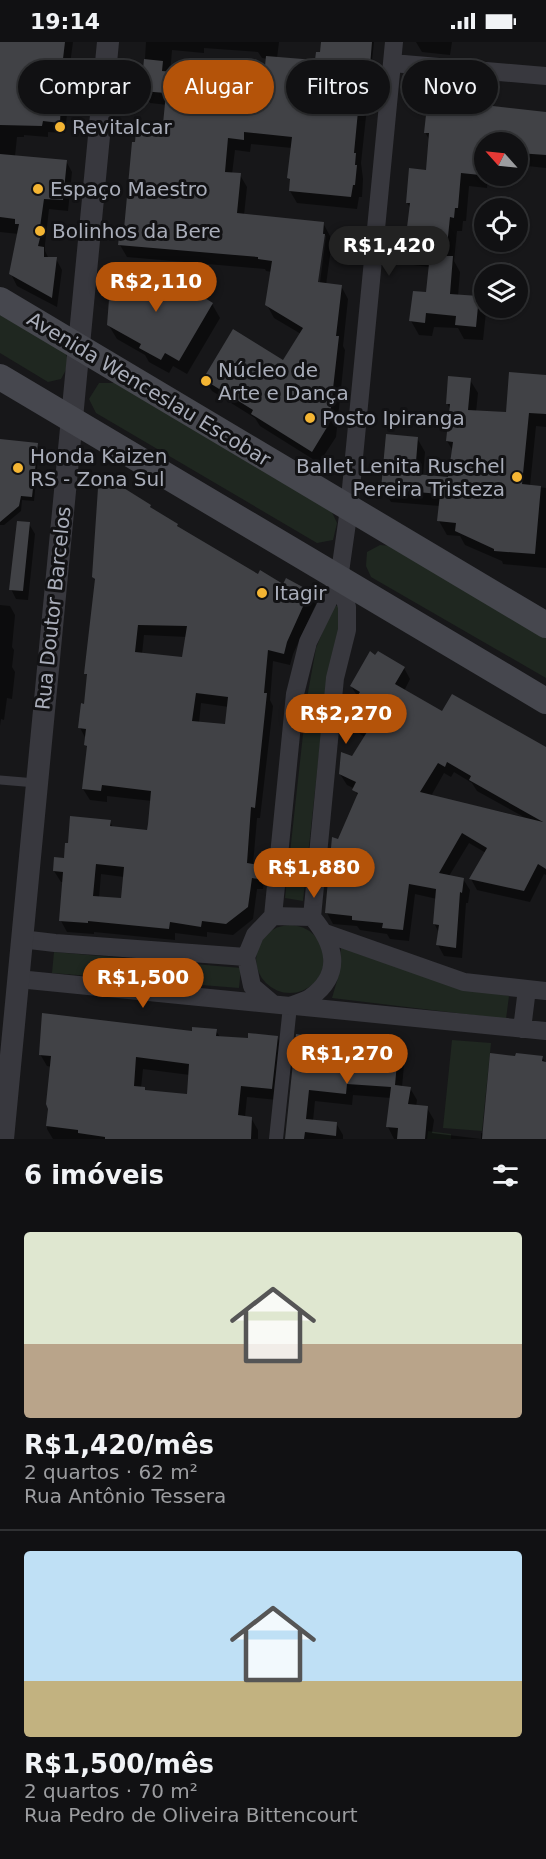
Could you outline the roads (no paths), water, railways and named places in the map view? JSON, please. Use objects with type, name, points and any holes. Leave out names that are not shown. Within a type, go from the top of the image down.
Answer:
[{"type":"main road","name":"Avenida Wenceslau Escobar","points":[[0,300],[546,625]]},
{"type":"main road","points":[[0,377],[546,701]]},
{"type":"street","name":"Rua Doutor Barcelos","points":[[3,1139],[36,783],[81,348],[108,42]]},
{"type":"street","points":[[339,579],[347,607],[347,630],[335,678],[312,917],[325,933],[334,956],[328,980],[311,998],[281,1004],[252,986],[246,957],[255,935],[273,916],[295,694],[308,642],[339,579],[349,509],[394,42]]},
{"type":"street","points":[[392,63],[546,76]]},
{"type":"street","points":[[273,916],[312,917]]},
{"type":"street","points":[[325,933],[464,982],[546,991]]},
{"type":"street","points":[[21,939],[246,957]]},
{"type":"street","points":[[18,979],[546,1031]]},
{"type":"street","points":[[522,1029],[527,989]]},
{"type":"street","points":[[276,1139],[281,1004]]},
{"type":"lane","points":[[0,780],[36,783]]},
{"type":"place","name":"Revitalcar","points":[[60,127]]},
{"type":"place","name":"Espaço Maestro","points":[[38,189]]},
{"type":"place","name":"Bolinhos da Bere","points":[[40,231]]},
{"type":"place","name":"Núcleo de Arte e Dança","points":[[206,381]]},
{"type":"place","name":"Posto Ipiranga","points":[[310,418]]},
{"type":"place","name":"Honda Kaizen RS - Zona Sul","points":[[18,468]]},
{"type":"place","name":"Ballet Lenita Ruschel Pereira Tristeza","points":[[517,477]]},
{"type":"place","name":"Itagir","points":[[262,593]]}]
